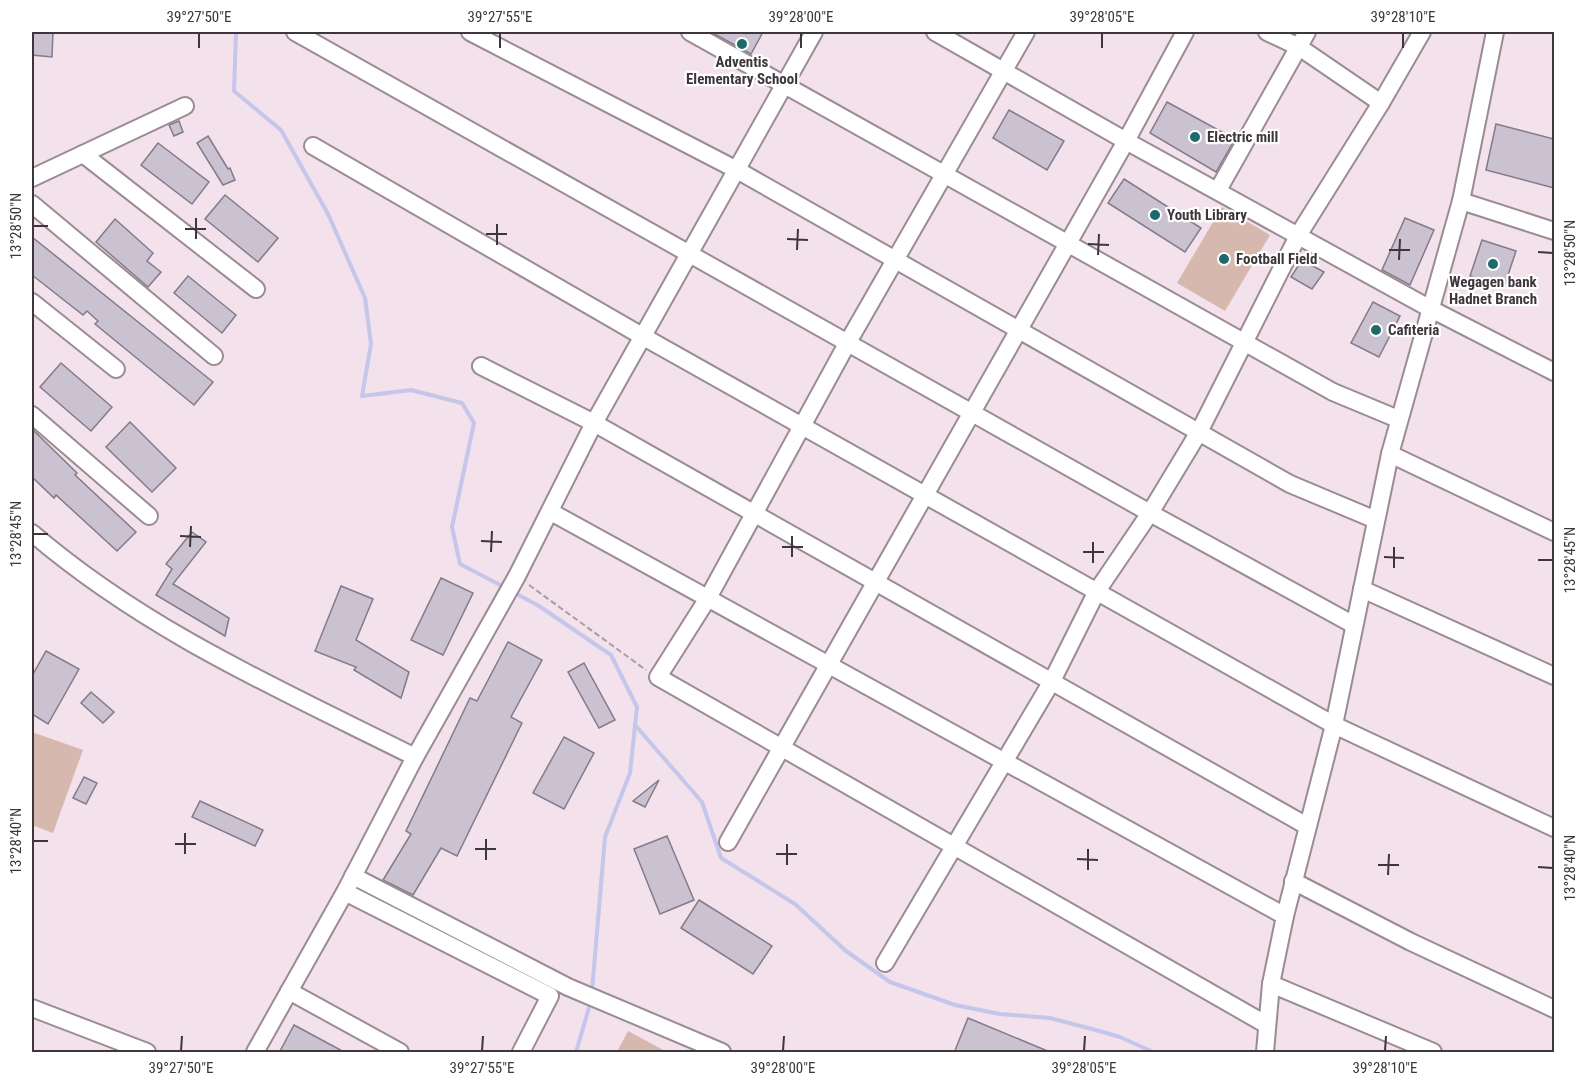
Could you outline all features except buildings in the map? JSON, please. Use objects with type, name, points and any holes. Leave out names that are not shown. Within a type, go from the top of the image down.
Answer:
[{"type":"street","points":[[295,32],[1150,513],[1354,625]]},
{"type":"street","points":[[471,32],[737,170],[1290,484],[1376,520]]},
{"type":"street","points":[[690,32],[946,173],[1067,244],[1333,392],[1398,419]]},
{"type":"street","points":[[255,1053],[345,892],[415,756],[499,609],[551,512],[594,423],[814,32]]},
{"type":"street","points":[[936,32],[1126,141],[1299,234],[1429,308],[1554,372]]},
{"type":"street","points":[[1026,32],[848,342],[708,598],[658,677],[1267,1025]]},
{"type":"street","points":[[728,842],[780,747],[926,496],[1185,32]]},
{"type":"street","points":[[1267,32],[1299,47],[1381,103]]},
{"type":"street","points":[[1218,190],[1307,32]]},
{"type":"street","points":[[885,963],[1003,760],[1052,681],[1097,591],[1150,513],[1199,432],[1299,234],[1381,103],[1422,32]]},
{"type":"street","points":[[1265,1053],[1271,984],[1285,916],[1334,725],[1398,419],[1461,201],[1495,32]]},
{"type":"street","points":[[32,178],[185,106]]},
{"type":"street","points":[[313,146],[642,336],[1334,725],[1554,828]]},
{"type":"street","points":[[83,154],[256,289]]},
{"type":"street","points":[[1461,201],[1554,231]]},
{"type":"street","points":[[32,204],[214,356]]},
{"type":"street","points":[[32,302],[116,369]]},
{"type":"street","points":[[481,366],[594,423],[1307,826]]},
{"type":"street","points":[[32,415],[149,516]]},
{"type":"street","points":[[1390,454],[1554,532]]},
{"type":"street","points":[[551,512],[1285,916]]},
{"type":"street","points":[[32,533],[82,575],[171,633],[415,756]]},
{"type":"street","points":[[1362,589],[1554,676]]},
{"type":"street","points":[[353,876],[568,987],[722,1053]]},
{"type":"street","points":[[1293,881],[1432,952],[1554,1010]]},
{"type":"street","points":[[345,892],[550,996],[521,1053]]},
{"type":"street","points":[[1271,984],[1433,1053]]},
{"type":"street","points":[[289,991],[380,1048],[400,1053]]},
{"type":"street","points":[[32,1008],[147,1053]]},
{"type":"path","points":[[515,579],[629,660],[658,677]]},
{"type":"shaded area","name":"Football Field","points":[[1222,207],[1270,235],[1225,311],[1177,283]]},
{"type":"shaded area","points":[[32,732],[83,750],[53,833],[32,825]]},
{"type":"shaded area","points":[[628,1031],[667,1052],[617,1052]]},
{"type":"waterway","points":[[236,32],[234,91],[281,130],[328,214],[365,298],[371,344],[362,396],[411,390],[462,403],[474,423],[452,527],[460,564],[504,587]]},
{"type":"waterway","points":[[513,592],[539,606],[611,655],[637,707],[630,773],[605,837],[592,991]]},
{"type":"waterway","points":[[635,725],[702,802],[721,858],[795,904],[846,951],[890,982],[955,1005],[1000,1014],[1050,1018],[1092,1029],[1120,1037],[1153,1052]]},
{"type":"waterway","points":[[576,1052],[591,1001]]},
{"type":"place","name":"Adventis Elementary School","points":[[742,44]]},
{"type":"place","name":"Electric mill","points":[[1195,137]]},
{"type":"place","name":"Youth Library","points":[[1155,215]]},
{"type":"place","name":"Football Field","points":[[1224,259]]},
{"type":"place","name":"Wegagen bank Hadnet Branch","points":[[1493,264]]},
{"type":"place","name":"Cafiteria","points":[[1376,330]]}]
